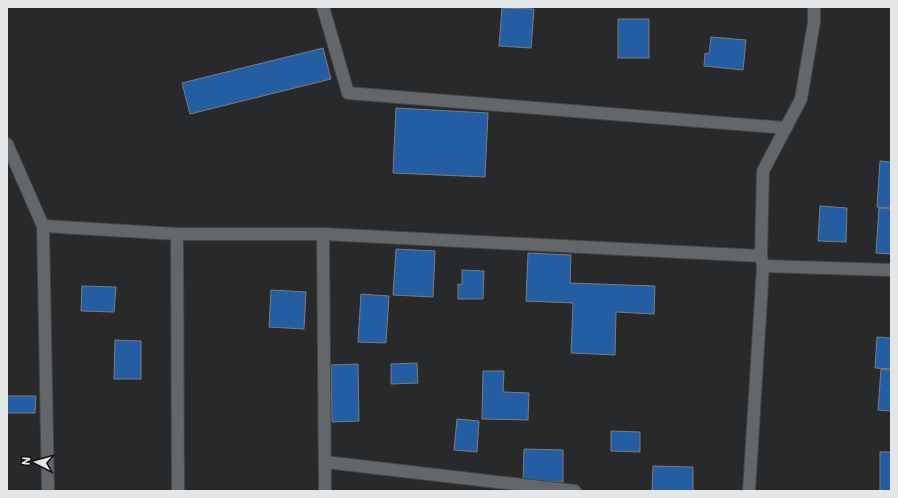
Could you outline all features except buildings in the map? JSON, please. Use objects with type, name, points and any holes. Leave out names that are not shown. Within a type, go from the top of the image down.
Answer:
[{"type":"street","points":[[323,7],[348,93],[786,128]]},
{"type":"street","points":[[749,491],[762,261],[763,171],[802,99],[814,22],[814,7]]},
{"type":"street","points":[[7,144],[43,226],[48,491]]},
{"type":"street","points":[[43,226],[177,234],[323,234],[891,270]]},
{"type":"street","points":[[177,234],[178,491]]},
{"type":"street","points":[[323,234],[325,491]]},
{"type":"street","points":[[325,462],[576,491]]}]
